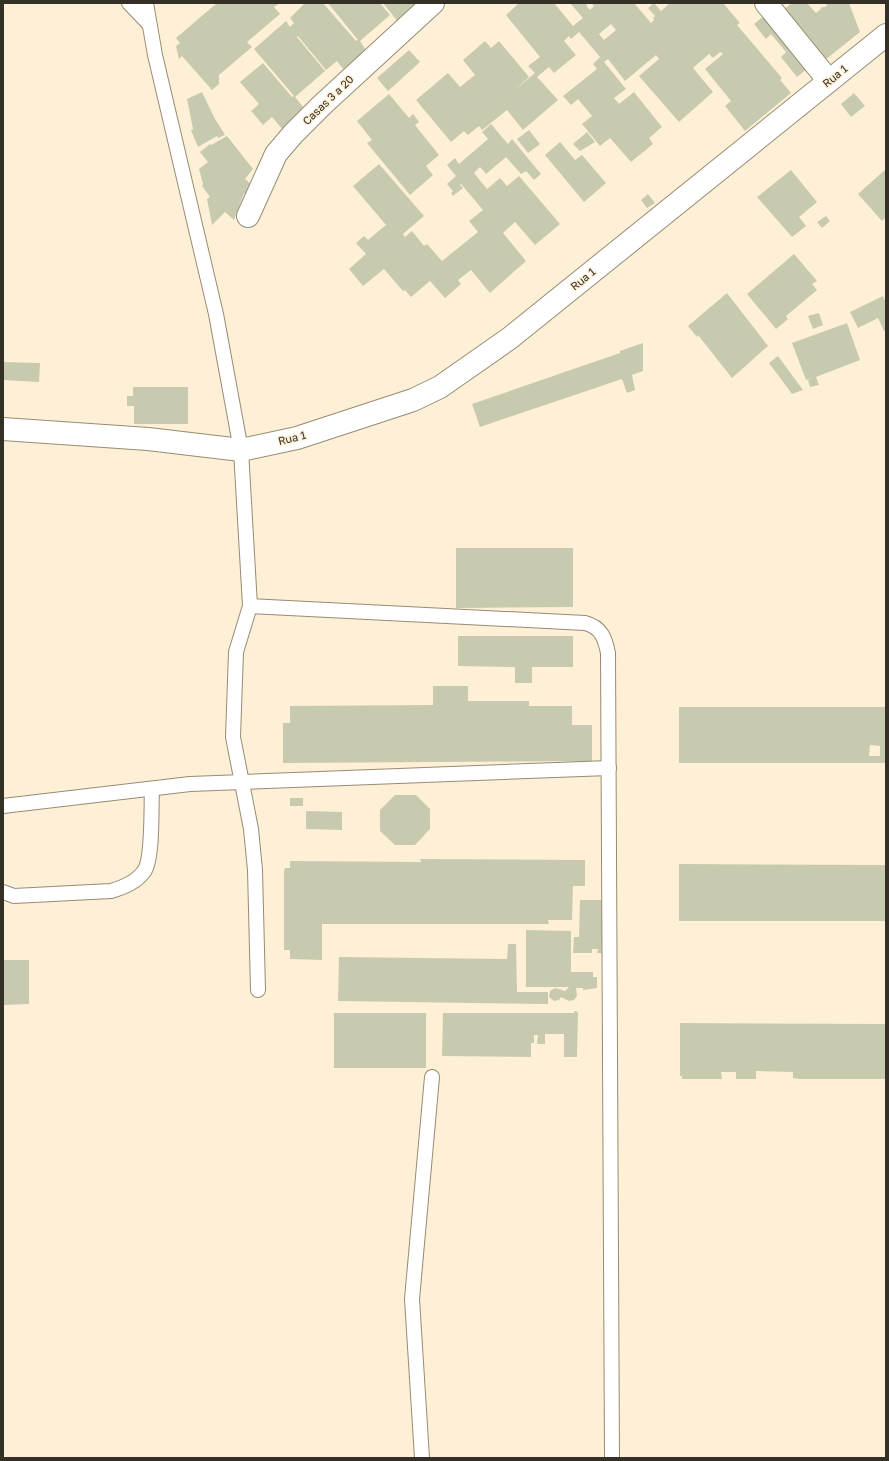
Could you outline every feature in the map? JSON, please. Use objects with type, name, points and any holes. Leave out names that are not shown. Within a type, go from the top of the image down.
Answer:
[{"type":"street","name":"Casas 3 a 20","points":[[248,216],[276,154],[293,134],[327,100],[433,3]]},
{"type":"street","points":[[766,3],[829,81]]},
{"type":"street","name":"Rua 1","points":[[3,429],[148,439],[241,450],[297,438],[413,400],[440,387],[510,338],[886,35]]},
{"type":"lane","points":[[129,3],[149,24]]},
{"type":"lane","points":[[146,3],[149,24],[216,314],[241,450],[250,606],[236,652],[233,699],[233,737],[251,829],[255,870],[258,990]]},
{"type":"lane","points":[[250,606],[592,625],[598,629],[605,638],[608,653],[609,768],[612,1458]]},
{"type":"lane","points":[[3,806],[190,784],[609,768]]},
{"type":"lane","points":[[3,892],[14,896],[111,891],[125,886],[136,879],[145,869],[149,857],[152,789]]},
{"type":"lane","points":[[422,1458],[412,1299],[432,1077]]},
{"type":"building","points":[[217,3],[280,3],[274,7],[280,14],[247,42],[252,47],[219,75],[219,84],[212,90],[182,56],[179,59],[176,46],[180,43],[176,38]]},
{"type":"building","points":[[305,3],[323,3],[356,41],[358,40],[328,3],[380,3],[390,15],[360,41],[366,50],[343,69],[337,61],[326,70],[298,36],[297,37],[325,71],[295,97],[304,108],[284,131],[272,117],[263,125],[251,111],[259,104],[240,82],[263,63],[292,97],[294,96],[254,49],[286,21],[290,27],[294,23],[290,18]]},
{"type":"building","points":[[383,3],[424,3],[399,23]]},
{"type":"building","points":[[519,3],[554,3],[573,26],[583,18],[570,3],[589,3],[586,5],[590,10],[594,6],[591,3],[634,3],[651,23],[655,16],[648,8],[654,3],[661,11],[670,3],[726,3],[724,4],[740,23],[737,25],[782,78],[780,80],[791,93],[745,131],[725,106],[731,101],[705,69],[723,54],[720,52],[713,58],[709,54],[693,68],[713,92],[679,122],[639,76],[659,59],[656,55],[625,81],[608,59],[604,62],[626,89],[614,98],[619,104],[634,92],[662,127],[649,138],[653,144],[631,162],[610,138],[600,146],[582,124],[592,116],[578,99],[571,105],[563,96],[597,69],[593,64],[600,57],[579,32],[571,39],[569,36],[564,41],[576,55],[554,73],[549,67],[537,77],[558,100],[523,130],[507,110],[482,130],[479,126],[468,135],[464,131],[451,142],[416,100],[448,73],[460,87],[475,75],[463,60],[485,41],[491,48],[499,41],[529,77],[512,92],[535,73],[528,66],[540,57],[506,15]],"holes":[[[611,24],[616,30],[604,40],[599,34]]]},
{"type":"building","points":[[792,3],[807,3],[816,13],[821,9],[820,8],[827,6],[826,3],[849,3],[860,32],[825,60],[822,57],[797,77],[781,57],[786,52],[771,34],[766,39],[754,24],[766,14],[783,10]]},
{"type":"building","points":[[409,50],[420,62],[388,91],[377,78]]},
{"type":"building","points":[[202,92],[215,119],[225,135],[218,138],[217,136],[198,147],[191,130],[193,129],[187,99]]},
{"type":"building","points":[[854,93],[865,106],[851,117],[841,104]]},
{"type":"building","points":[[389,94],[409,118],[413,114],[419,122],[415,125],[439,155],[426,166],[433,175],[410,195],[367,143],[372,140],[357,121]]},
{"type":"building","points":[[491,124],[508,144],[512,139],[541,174],[534,180],[526,171],[521,174],[506,157],[486,174],[480,167],[474,173],[487,189],[500,178],[507,186],[519,176],[560,224],[535,245],[515,222],[503,233],[526,261],[490,293],[471,270],[458,280],[461,284],[445,298],[430,281],[411,297],[405,290],[403,291],[384,269],[363,286],[349,269],[366,254],[356,243],[364,236],[368,240],[386,225],[353,186],[379,164],[424,216],[403,234],[405,237],[412,231],[424,246],[427,244],[442,261],[478,232],[469,221],[483,210],[461,184],[460,185],[463,188],[453,196],[451,193],[453,191],[447,184],[456,176],[447,165],[455,158],[459,164],[488,139],[482,132]]},
{"type":"building","points":[[529,130],[540,144],[528,153],[517,139]]},
{"type":"building","points":[[587,132],[595,142],[580,151],[573,144]]},
{"type":"building","points":[[227,136],[253,169],[245,179],[252,185],[245,194],[244,193],[234,220],[225,212],[212,225],[207,199],[210,197],[202,186],[203,184],[199,169],[208,162],[200,152],[210,144],[211,145]]},
{"type":"building","points":[[560,142],[575,160],[582,155],[606,183],[584,202],[545,155]]},
{"type":"building","points":[[886,169],[886,220],[885,218],[882,221],[858,194]]},
{"type":"building","points":[[791,170],[817,202],[799,217],[806,226],[792,237],[757,197]]},
{"type":"building","points":[[648,194],[655,203],[647,208],[641,200]]},
{"type":"building","points":[[826,216],[830,221],[822,228],[817,222]]},
{"type":"building","points":[[794,254],[817,281],[812,284],[817,290],[786,316],[788,319],[776,329],[747,294]]},
{"type":"building","points":[[727,293],[768,346],[732,378],[698,335],[697,337],[688,326]]},
{"type":"building","points":[[883,296],[886,303],[886,331],[884,331],[878,318],[858,328],[850,312]]},
{"type":"building","points":[[819,313],[823,325],[813,329],[808,316]]},
{"type":"building","points":[[847,323],[860,360],[816,377],[819,385],[810,387],[808,380],[813,378],[806,380],[792,343]]},
{"type":"building","points":[[643,343],[643,371],[632,375],[635,390],[627,393],[622,379],[480,427],[472,404],[620,353],[620,351]]},
{"type":"building","points":[[778,356],[803,390],[792,394],[769,363]]},
{"type":"building","points":[[3,362],[40,363],[39,382],[3,380]]},
{"type":"building","points":[[133,387],[188,387],[188,424],[134,424],[134,406],[127,406],[127,396],[133,396]]},
{"type":"building","points":[[456,548],[573,548],[573,607],[456,608]]},
{"type":"building","points":[[458,636],[573,636],[573,667],[532,667],[532,683],[515,683],[515,667],[458,666]]},
{"type":"building","points":[[433,686],[468,686],[468,701],[529,701],[529,706],[572,706],[572,725],[592,725],[592,761],[283,763],[283,723],[290,723],[290,706],[433,705]]},
{"type":"building","points":[[679,707],[886,707],[886,763],[679,763]],"holes":[[[870,745],[880,746],[880,756],[869,756]]]},
{"type":"building","points":[[395,795],[416,795],[430,809],[430,829],[415,845],[395,845],[380,831],[380,810]]},
{"type":"building","points":[[290,798],[303,798],[303,806],[290,806]]},
{"type":"building","points":[[306,811],[342,812],[342,830],[306,829]]},
{"type":"building","points":[[420,859],[585,860],[585,886],[573,886],[572,920],[548,920],[549,924],[322,924],[322,960],[290,959],[290,950],[284,950],[284,871],[285,868],[290,868],[290,861],[421,862]]},
{"type":"building","points":[[679,864],[886,865],[886,921],[679,921]]},
{"type":"building","points":[[580,900],[616,900],[615,954],[597,953],[598,949],[592,949],[592,953],[573,953],[574,937],[579,937]]},
{"type":"building","points":[[526,930],[571,931],[571,972],[593,972],[593,977],[597,977],[597,988],[583,990],[583,988],[576,988],[577,996],[574,1000],[569,1001],[561,997],[559,1000],[554,1001],[549,997],[550,991],[555,988],[565,991],[569,987],[526,987]]},
{"type":"building","points":[[508,944],[516,944],[517,992],[548,992],[548,1004],[338,1001],[339,957],[507,959]]},
{"type":"building","points":[[3,960],[29,960],[29,1004],[3,1005]]},
{"type":"building","points":[[574,1011],[578,1012],[577,1057],[564,1057],[564,1034],[545,1034],[545,1044],[537,1044],[538,1035],[534,1035],[534,1043],[531,1043],[531,1057],[442,1056],[443,1013],[574,1013]]},
{"type":"building","points":[[334,1013],[426,1013],[426,1068],[334,1068]]},
{"type":"building","points":[[680,1023],[886,1024],[886,1079],[800,1079],[793,1078],[793,1072],[756,1071],[756,1079],[736,1079],[736,1072],[721,1072],[722,1079],[682,1079],[682,1076],[680,1076]]}]
